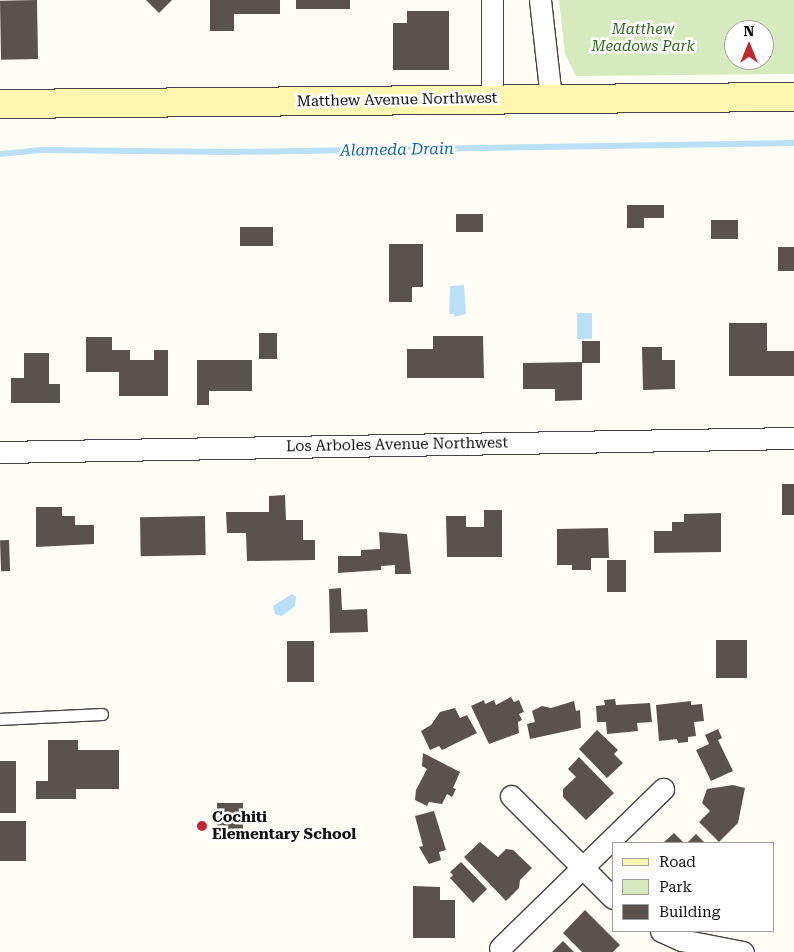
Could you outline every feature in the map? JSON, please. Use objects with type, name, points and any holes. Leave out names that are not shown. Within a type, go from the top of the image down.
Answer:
[{"type":"street","points":[[492,0],[492,98]]},
{"type":"street","points":[[540,0],[550,98]]},
{"type":"street","name":"Matthew Avenue Northwest","points":[[0,104],[492,98],[794,97]]},
{"type":"street","name":"Los Arboles Avenue Northwest","points":[[0,452],[794,438]]},
{"type":"street","points":[[500,948],[663,789]]},
{"type":"street","points":[[511,796],[612,897]]},
{"type":"street","points":[[663,932],[680,940],[743,952]]},
{"type":"lane","points":[[0,719],[102,714]]},
{"type":"green space","name":"Matthew Meadows Park","points":[[559,0],[794,0],[794,74],[576,76],[565,54]]},
{"type":"water","points":[[464,285],[466,314],[454,317],[454,314],[449,314],[450,286]]},
{"type":"water","points":[[577,313],[592,313],[592,339],[577,339]]},
{"type":"water","points":[[292,594],[296,597],[295,606],[282,616],[275,614],[273,606]]},
{"type":"building","points":[[37,0],[38,59],[1,60],[0,1]]},
{"type":"building","points":[[146,0],[172,0],[159,13]]},
{"type":"building","points":[[210,0],[280,0],[280,14],[234,14],[234,31],[210,31]]},
{"type":"building","points":[[296,0],[350,0],[350,9],[296,9]]},
{"type":"building","points":[[407,11],[449,11],[449,70],[393,70],[393,23],[407,23]]},
{"type":"building","points":[[627,205],[664,205],[664,218],[644,218],[644,228],[627,228]]},
{"type":"building","points":[[456,214],[483,214],[483,232],[456,232]]},
{"type":"building","points":[[711,220],[738,220],[738,239],[711,239]]},
{"type":"building","points":[[240,227],[273,227],[273,246],[240,246]]},
{"type":"building","points":[[389,244],[423,244],[423,287],[412,287],[412,302],[389,302]]},
{"type":"building","points":[[778,247],[794,247],[794,271],[778,271]]},
{"type":"building","points":[[729,323],[767,323],[767,351],[794,351],[794,376],[729,376]]},
{"type":"building","points":[[259,333],[277,333],[277,359],[259,359]]},
{"type":"building","points":[[433,336],[483,336],[484,378],[407,378],[407,349],[433,349]]},
{"type":"building","points":[[86,337],[112,337],[112,350],[130,350],[130,360],[154,360],[154,350],[168,350],[168,396],[119,396],[119,372],[86,372]]},
{"type":"building","points":[[582,341],[600,341],[600,363],[582,363]]},
{"type":"building","points":[[642,347],[662,347],[662,360],[675,360],[675,389],[643,390]]},
{"type":"building","points":[[24,353],[49,353],[49,384],[60,384],[60,403],[11,403],[11,378],[24,378]]},
{"type":"building","points":[[197,360],[252,360],[252,391],[209,391],[209,405],[197,405]]},
{"type":"building","points":[[582,362],[582,400],[555,401],[555,389],[523,389],[523,363]]},
{"type":"building","points":[[782,484],[794,484],[794,515],[782,515]]},
{"type":"building","points":[[285,495],[286,520],[303,520],[303,540],[315,540],[315,560],[247,561],[246,533],[227,533],[226,512],[269,512],[269,496]]},
{"type":"building","points":[[36,507],[62,507],[62,516],[75,516],[75,525],[94,525],[94,544],[36,547]]},
{"type":"building","points":[[484,510],[502,510],[502,557],[447,557],[446,516],[466,516],[466,527],[484,527]]},
{"type":"building","points":[[721,513],[721,552],[654,553],[654,531],[672,531],[672,522],[684,522],[684,514]]},
{"type":"building","points":[[205,516],[206,555],[141,556],[140,517]]},
{"type":"building","points":[[608,528],[609,558],[591,558],[591,570],[572,570],[572,565],[557,565],[557,529]]},
{"type":"building","points":[[379,532],[407,534],[411,574],[395,574],[395,565],[381,566],[381,570],[338,573],[338,556],[361,556],[361,550],[380,549]]},
{"type":"building","points":[[0,540],[9,540],[10,571],[1,571]]},
{"type":"building","points":[[607,560],[626,560],[626,592],[607,592]]},
{"type":"building","points":[[341,588],[342,610],[367,609],[368,632],[330,633],[329,589]]},
{"type":"building","points":[[716,640],[747,640],[747,678],[716,678]]},
{"type":"building","points":[[287,641],[314,641],[314,682],[287,682]]},
{"type":"building","points":[[511,697],[514,702],[519,700],[524,712],[519,714],[522,720],[518,722],[519,733],[489,744],[471,706],[484,700],[485,704],[494,700],[496,705]]},
{"type":"building","points":[[615,699],[616,705],[650,703],[652,722],[637,723],[638,731],[607,734],[606,722],[597,722],[596,706],[605,705],[604,700]]},
{"type":"building","points":[[574,701],[576,711],[580,710],[581,728],[530,739],[527,724],[535,722],[532,711],[542,706],[551,708]]},
{"type":"building","points":[[691,701],[691,705],[702,704],[704,721],[694,722],[696,736],[688,737],[688,742],[678,743],[677,739],[659,741],[656,705]]},
{"type":"building","points":[[455,708],[460,718],[467,715],[477,733],[442,750],[439,746],[430,750],[421,731],[431,725],[440,712]]},
{"type":"building","points":[[718,729],[722,738],[718,740],[733,771],[711,781],[696,750],[709,744],[705,735]]},
{"type":"building","points":[[597,730],[618,750],[614,754],[623,763],[607,778],[579,749]]},
{"type":"building","points":[[48,740],[78,740],[78,750],[119,750],[119,789],[76,789],[76,799],[36,799],[36,781],[48,781]]},
{"type":"building","points":[[423,753],[460,772],[453,788],[456,789],[452,797],[447,794],[442,804],[429,802],[427,806],[415,800],[416,790],[427,769],[422,766]]},
{"type":"building","points":[[579,757],[614,793],[586,820],[563,797],[563,789],[576,777],[568,769]]},
{"type":"building","points":[[0,761],[16,761],[16,813],[0,813]]},
{"type":"building","points":[[733,785],[745,788],[738,823],[719,842],[699,822],[710,811],[702,803],[707,789]]},
{"type":"building","points":[[217,803],[243,803],[243,829],[217,829]]},
{"type":"building","points":[[434,811],[446,850],[439,852],[441,860],[429,864],[419,847],[423,846],[415,816]]},
{"type":"building","points":[[0,821],[26,821],[26,861],[0,861]]},
{"type":"building","points":[[674,833],[683,842],[664,842]]},
{"type":"building","points":[[696,834],[704,842],[688,842]]},
{"type":"building","points":[[480,842],[498,857],[506,849],[513,850],[532,868],[520,880],[519,888],[506,901],[464,857]]},
{"type":"building","points":[[461,862],[487,889],[473,903],[450,878],[453,875],[450,872]]},
{"type":"building","points":[[413,886],[440,887],[440,900],[455,900],[455,938],[413,938]]},
{"type":"building","points":[[585,910],[620,945],[613,952],[582,952],[563,933]]},
{"type":"building","points":[[563,941],[574,952],[552,952]]},
{"type":"waterway","name":"Alameda Drain","points":[[0,154],[41,150],[231,152],[794,143]]},
{"type":"place","name":"Cochiti Elementary School","points":[[202,826]]}]
